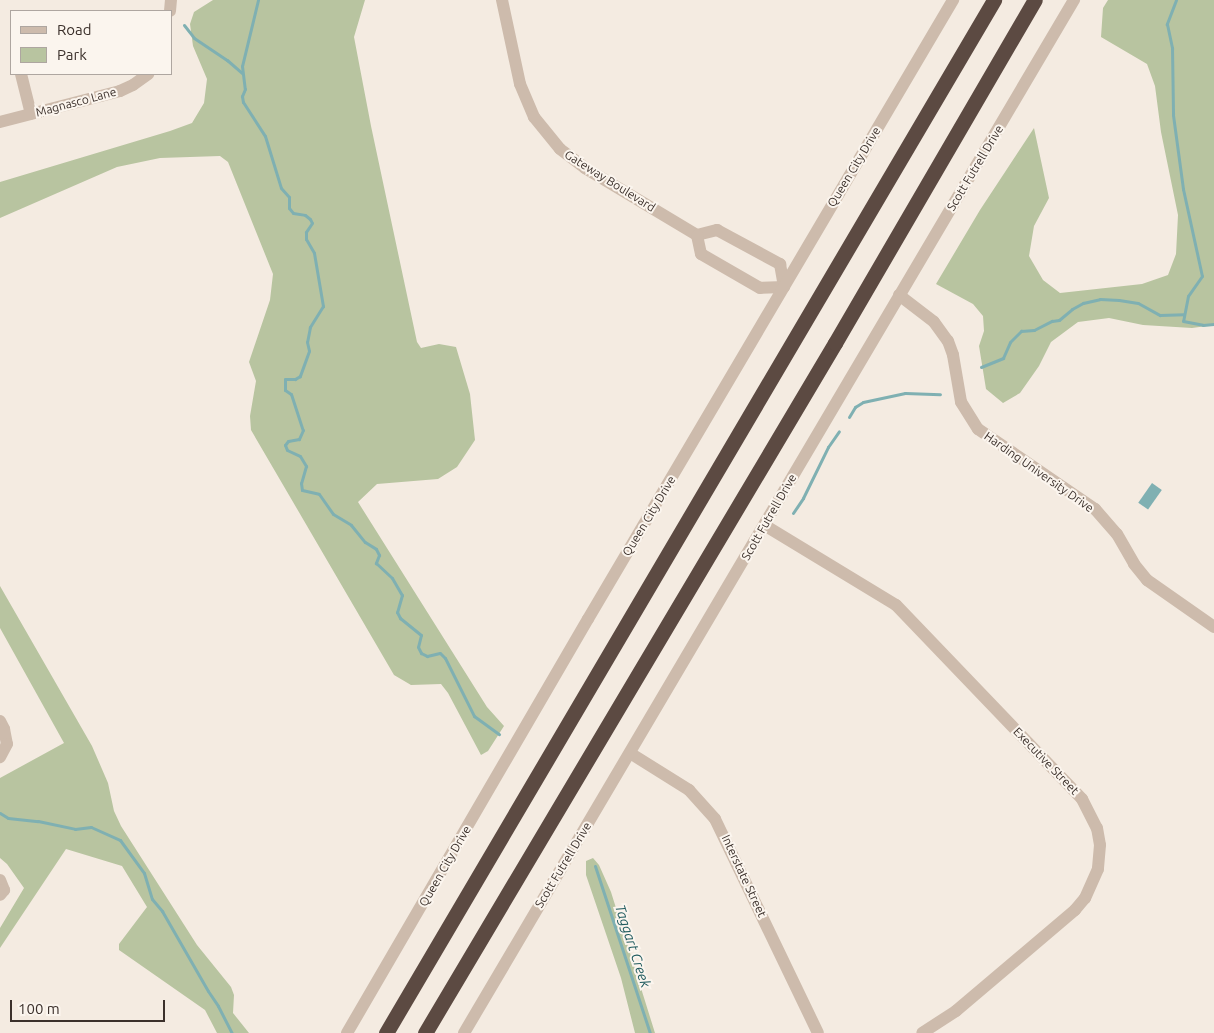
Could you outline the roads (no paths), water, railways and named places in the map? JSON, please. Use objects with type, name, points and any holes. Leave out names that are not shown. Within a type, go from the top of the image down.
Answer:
[{"type":"highway","points":[[386,1033],[994,0]]},
{"type":"highway","points":[[425,1033],[835,343],[1035,0]]},
{"type":"street","name":"Gateway Boulevard","points":[[502,0],[520,84],[534,117],[546,134],[560,149],[585,168],[697,235]]},
{"type":"street","name":"Queen City Drive","points":[[347,1033],[953,0]]},
{"type":"street","name":"Scott Futrell Drive","points":[[464,1033],[1074,0]]},
{"type":"street","points":[[21,75],[31,114]]},
{"type":"street","name":"Magnasco Lane","points":[[0,122],[120,91],[133,85],[147,75]]},
{"type":"street","points":[[717,230],[780,264],[784,287],[760,288],[701,254],[697,235],[717,230]]},
{"type":"street","name":"Harding University Drive","points":[[899,295],[934,322],[948,341],[962,402],[978,429],[1095,509],[1117,534],[1134,564],[1148,580],[1214,627]]},
{"type":"street","name":"Executive Street","points":[[764,525],[896,605],[1082,799],[1097,828],[1100,845],[1098,869],[1093,884],[1075,910],[956,1011],[922,1033]]},
{"type":"street","points":[[0,721],[7,744],[0,757]]},
{"type":"street","name":"Interstate Street","points":[[630,753],[689,790],[716,819],[818,1033]]},
{"type":"street","points":[[0,880],[4,890],[0,896]]},
{"type":"water","points":[[1152,483],[1162,490],[1148,510],[1138,503]]},
{"type":"waterway","name":"Taggart Creek","points":[[258,0],[242,66],[245,89],[242,96],[243,102],[265,136],[281,188],[289,197],[289,208],[293,213],[305,215],[312,223],[306,232],[306,239],[314,253],[323,306],[310,327],[307,342],[309,351],[300,376],[295,379],[285,379],[285,390],[291,394],[303,430],[299,439],[288,441],[285,445],[287,450],[300,456],[306,466],[301,483],[302,490],[319,494],[333,514],[351,525],[365,542],[376,549],[379,555],[376,563],[392,578],[402,595],[397,612],[400,618],[421,635],[418,647],[421,653],[427,656],[440,653],[445,658],[474,716],[499,734]]},
{"type":"waterway","points":[[1176,0],[1167,24],[1172,48],[1173,115],[1183,189],[1202,276],[1188,296],[1183,321],[1203,325],[1214,324]]},
{"type":"waterway","points":[[184,25],[194,38],[227,60],[242,73]]},
{"type":"waterway","points":[[981,367],[1003,358],[1010,342],[1021,331],[1034,330],[1052,321],[1059,320],[1083,303],[1100,299],[1119,300],[1138,303],[1160,315],[1184,314]]},
{"type":"waterway","points":[[849,417],[855,407],[863,402],[905,393],[940,394]]},
{"type":"waterway","points":[[793,513],[803,498],[828,447],[839,431]]},
{"type":"waterway","points":[[0,813],[8,818],[38,821],[75,829],[91,827],[120,840],[144,873],[152,899],[162,911],[232,1033]]},
{"type":"waterway","name":"Taggart Creek","points":[[595,866],[650,1033]]}]
